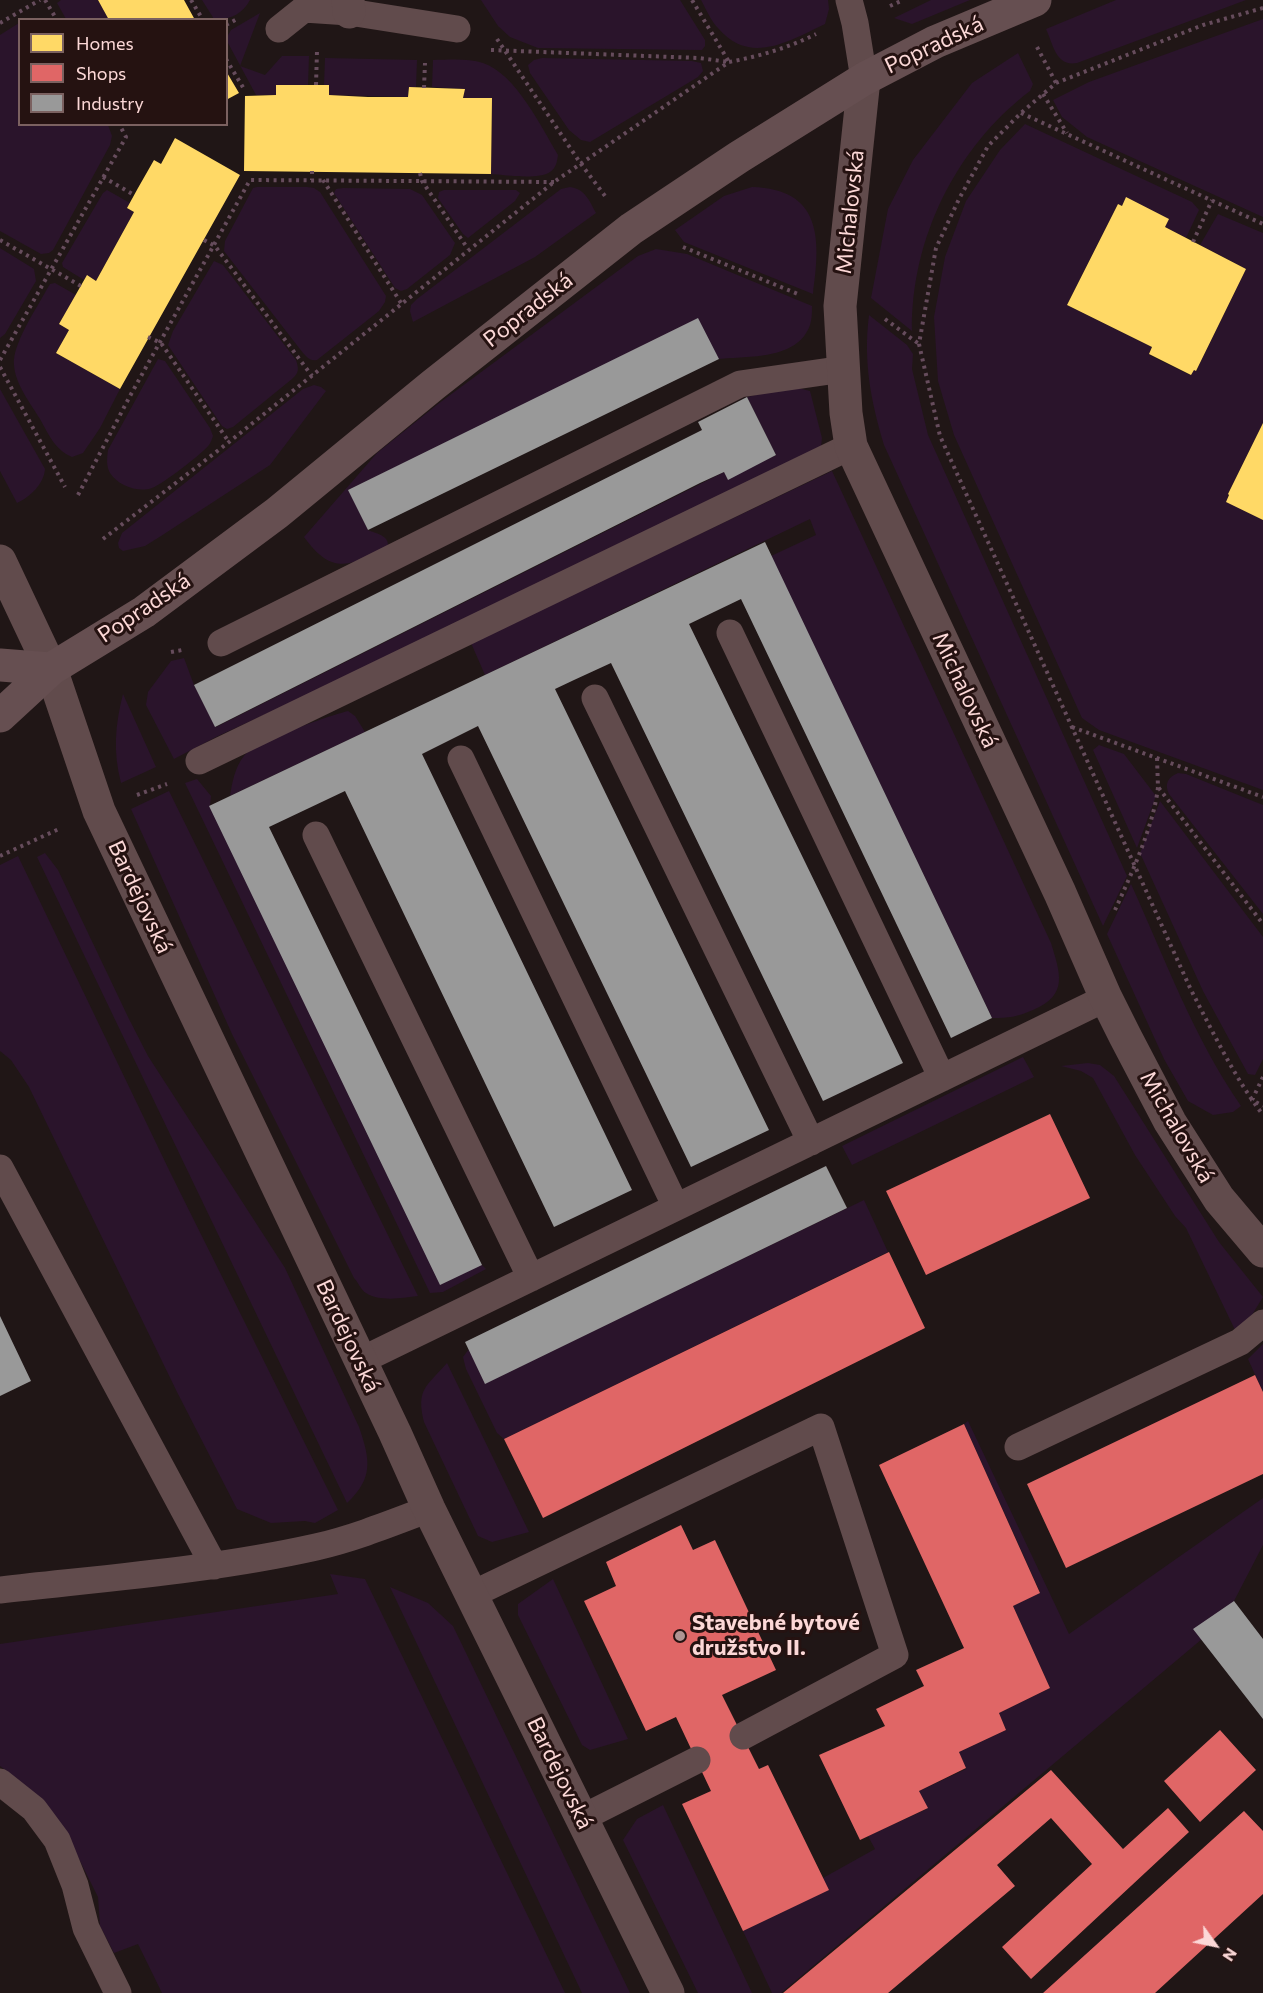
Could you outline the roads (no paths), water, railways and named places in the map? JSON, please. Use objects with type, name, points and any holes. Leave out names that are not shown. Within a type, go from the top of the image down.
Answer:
[{"type":"street","name":"Popradská","points":[[0,716],[51,669],[144,612],[277,513],[433,385],[631,229],[739,157],[864,79],[935,42],[1035,0]]},
{"type":"street","name":"Michalovská","points":[[864,79],[840,306],[846,413],[851,446],[1060,893],[1106,998],[1170,1122],[1219,1199],[1263,1251]]},
{"type":"street","name":"Bardejovská","points":[[0,561],[51,669],[99,811],[429,1509],[668,1993]]},
{"type":"street","points":[[0,665],[51,669]]},
{"type":"lane","points":[[279,30],[304,9],[348,6],[457,29]]},
{"type":"lane","points":[[852,12],[864,79]]},
{"type":"lane","points":[[221,643],[740,384],[844,369]]},
{"type":"lane","points":[[199,761],[851,446]]},
{"type":"lane","points":[[730,633],[942,1078]]},
{"type":"lane","points":[[596,698],[811,1142]]},
{"type":"lane","points":[[461,759],[676,1207]]},
{"type":"lane","points":[[316,835],[531,1278]]},
{"type":"lane","points":[[360,1361],[1106,998]]},
{"type":"lane","points":[[0,1168],[214,1566]]},
{"type":"lane","points":[[1018,1447],[1240,1342],[1263,1323]]},
{"type":"lane","points":[[471,1595],[820,1427],[895,1654],[743,1736]]},
{"type":"lane","points":[[0,1590],[214,1566],[357,1536],[429,1509]]},
{"type":"lane","points":[[582,1818],[697,1760]]},
{"type":"lane","points":[[0,1782],[34,1809],[57,1840],[75,1885],[86,1928],[118,1993]]},
{"type":"place","name":"Stavebné bytové družstvo II.","points":[[680,1636]]}]
